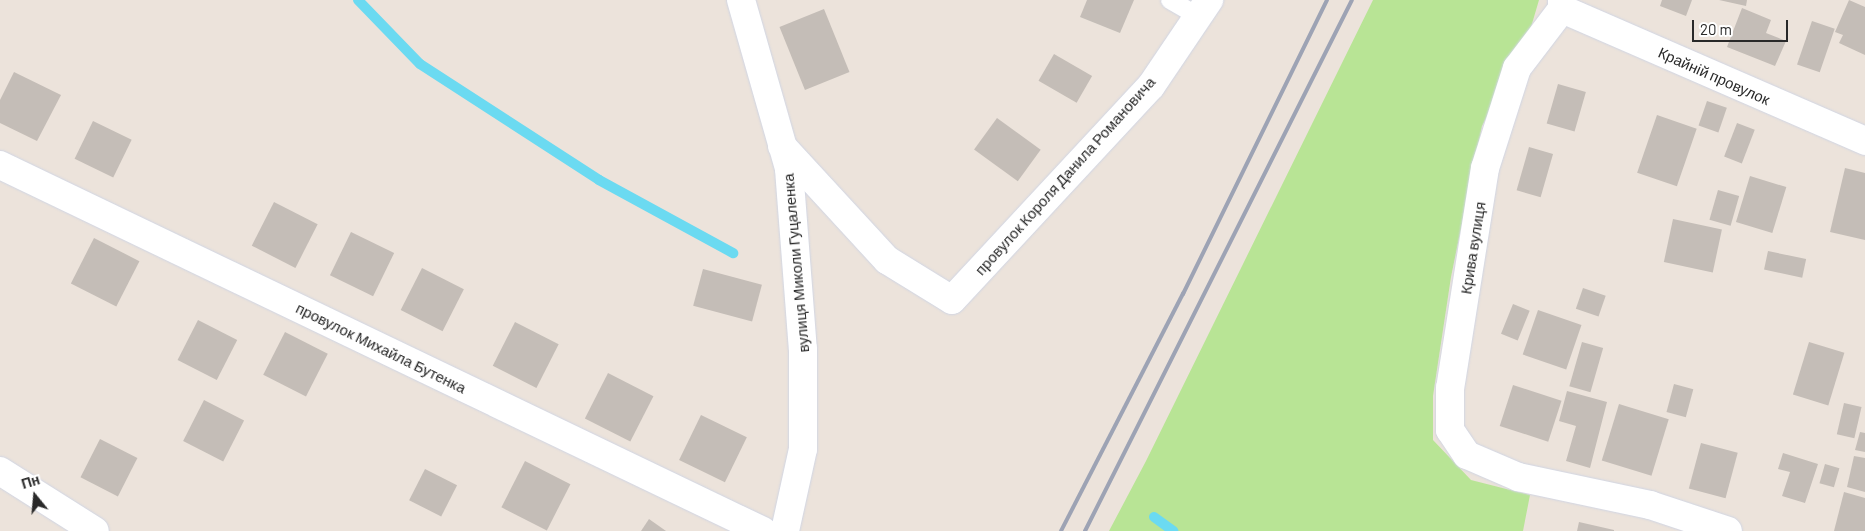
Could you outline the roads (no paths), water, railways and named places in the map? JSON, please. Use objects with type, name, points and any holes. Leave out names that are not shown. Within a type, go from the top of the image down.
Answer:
[{"type":"street","name":"вулиця Миколи Гуцаленка","points":[[741,0],[789,169],[803,349],[803,449],[785,531]]},
{"type":"street","name":"Крайній провулок","points":[[1562,5],[1865,141]]},
{"type":"street","name":"Крива вулиця","points":[[1562,5],[1517,68],[1485,168],[1450,388],[1450,430],[1467,455],[1518,477],[1650,505],[1728,531]]},
{"type":"street","name":"провулок Короля Данила Романовича","points":[[782,146],[887,260],[952,300],[1151,86],[1204,8]]},
{"type":"street","name":"провулок Михайла Бутенка","points":[[0,164],[763,531]]},
{"type":"street","points":[[0,471],[95,531]]},
{"type":"lane","points":[[1170,0],[1204,8]]},
{"type":"waterway","points":[[358,0],[420,64],[599,180],[733,253]]},
{"type":"waterway","points":[[1154,517],[1173,531]]},
{"type":"railway","points":[[1061,531],[1183,294],[1327,0]]},
{"type":"railway","points":[[1085,531],[1352,0]]}]
